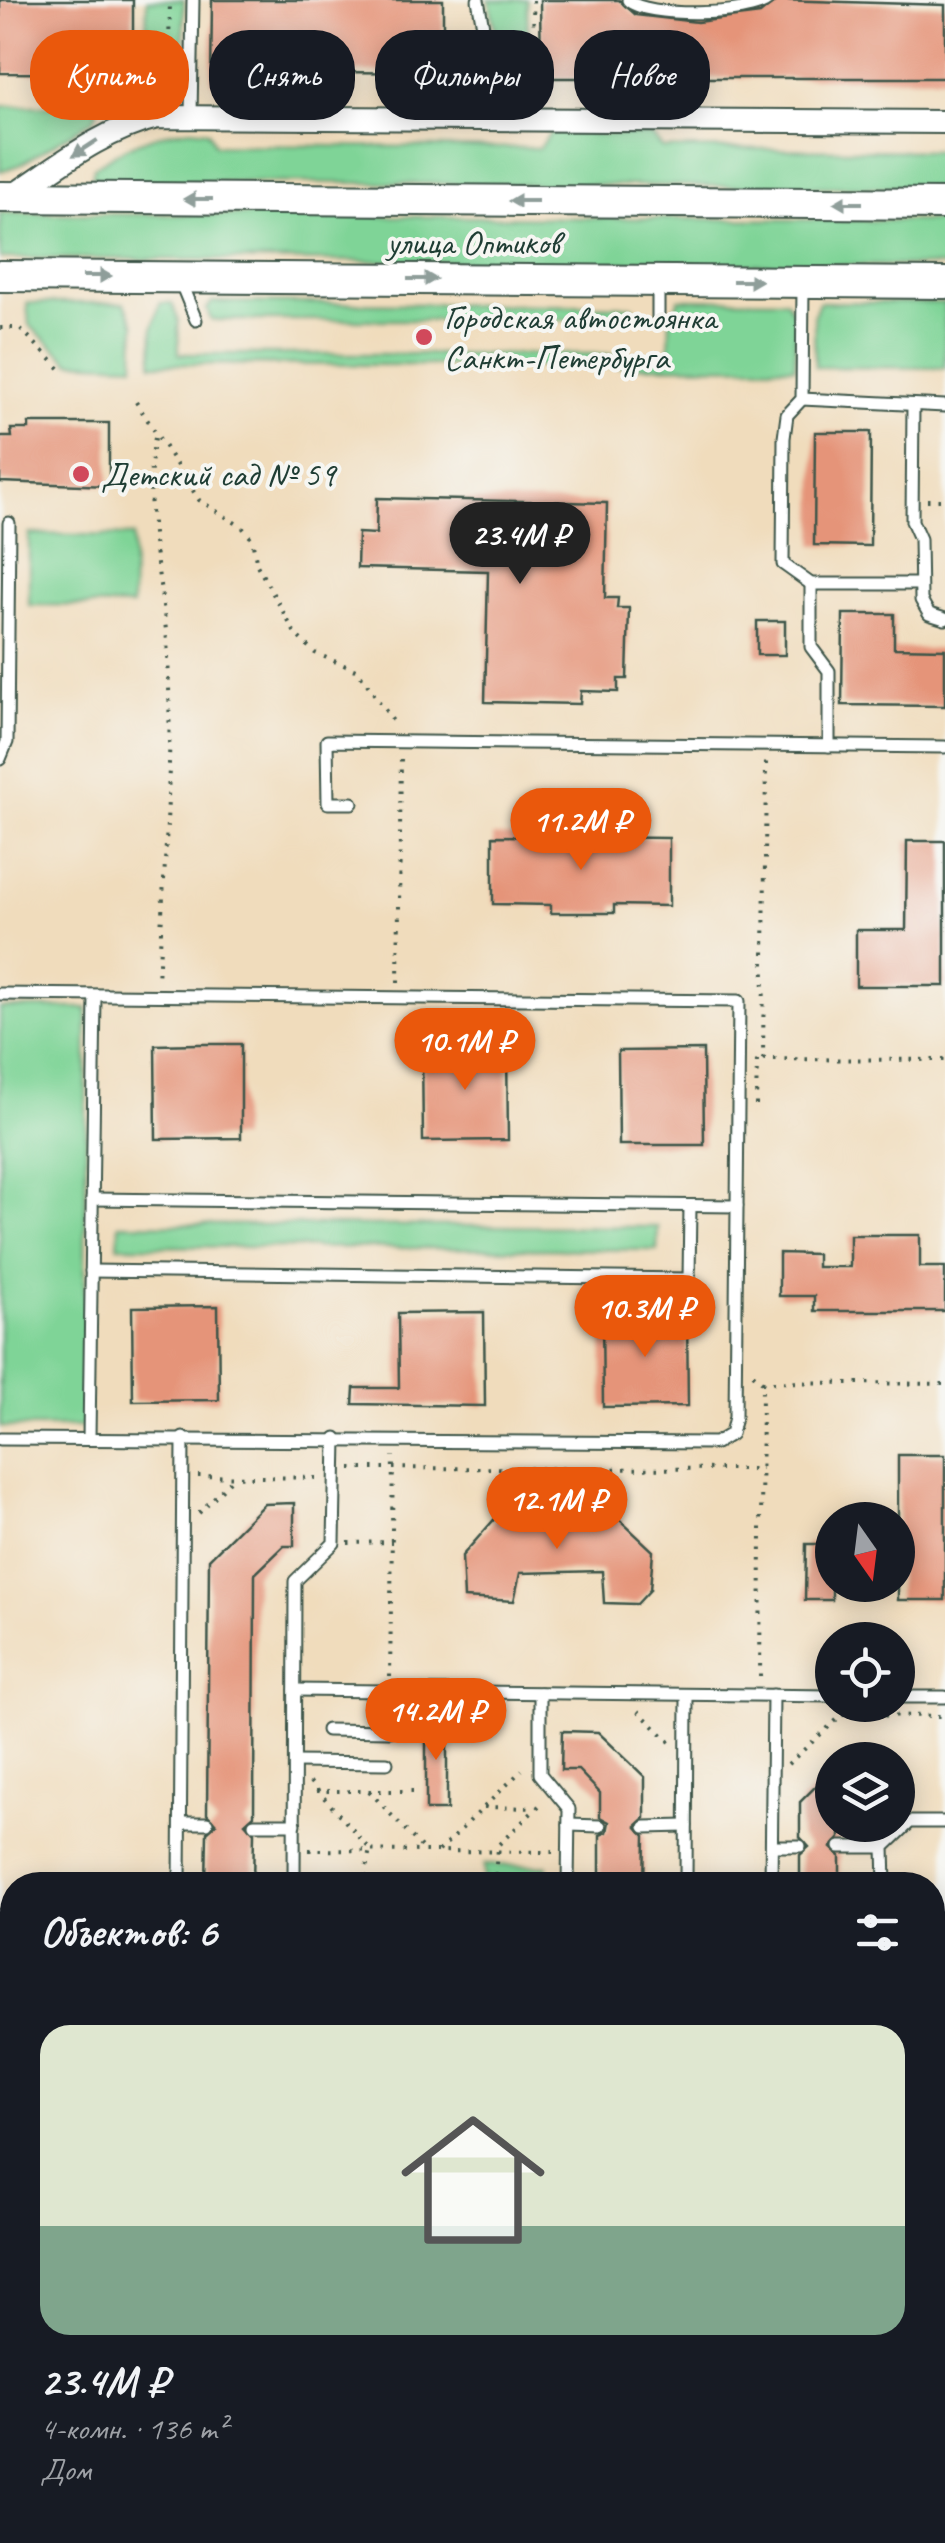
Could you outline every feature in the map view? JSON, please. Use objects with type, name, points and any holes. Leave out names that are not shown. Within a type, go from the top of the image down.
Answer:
[{"type":"street","points":[[6,197],[126,124],[191,116],[375,117]]},
{"type":"street","points":[[554,118],[945,122]]},
{"type":"street","name":"улица Оптиков","points":[[6,197],[945,204]]},
{"type":"street","name":"улица Оптиков","points":[[0,276],[945,284]]},
{"type":"lane","points":[[191,116],[193,0]]},
{"type":"lane","points":[[478,0],[484,30]]},
{"type":"lane","points":[[628,0],[640,10],[665,11],[749,10],[768,0]]},
{"type":"lane","points":[[178,276],[196,320]]},
{"type":"lane","points":[[658,281],[658,320]]},
{"type":"lane","points":[[804,282],[802,399],[787,415],[784,438],[783,564],[811,584],[918,584]]},
{"type":"lane","points":[[802,399],[945,406]]},
{"type":"lane","points":[[913,406],[912,521],[920,540],[918,584],[929,614],[945,619]]},
{"type":"lane","points":[[0,759],[7,742],[8,523]]},
{"type":"lane","points":[[811,584],[811,647],[830,671],[829,746]]},
{"type":"lane","points":[[352,803],[328,803],[327,740],[945,746]]},
{"type":"lane","points":[[0,994],[739,1001],[736,1401],[731,1434],[716,1443],[336,1438],[0,1440]]},
{"type":"lane","points":[[89,1439],[95,996]]},
{"type":"lane","points":[[92,1198],[737,1206]]},
{"type":"lane","points":[[91,1271],[689,1279],[690,1206]]},
{"type":"lane","points":[[180,1872],[184,1438]]},
{"type":"lane","points":[[294,1872],[295,1581],[334,1543],[336,1438]]},
{"type":"lane","points":[[295,1690],[815,1696]]},
{"type":"lane","points":[[327,1730],[390,1731],[390,1691]]},
{"type":"lane","points":[[540,1693],[540,1774],[570,1808],[568,1872]]},
{"type":"lane","points":[[686,1872],[687,1695]]},
{"type":"lane","points":[[766,1695],[772,1778],[771,1872]]},
{"type":"lane","points":[[915,1696],[945,1697]]},
{"type":"lane","points":[[295,1762],[388,1763]]},
{"type":"lane","points":[[840,1846],[884,1847],[910,1822],[945,1822]]},
{"type":"lane","points":[[181,1823],[207,1823]]},
{"type":"lane","points":[[254,1824],[295,1824]]},
{"type":"lane","points":[[569,1825],[600,1826]]},
{"type":"lane","points":[[644,1827],[686,1826]]},
{"type":"lane","points":[[772,1846],[800,1846]]},
{"type":"lane","points":[[884,1847],[884,1872]]},
{"type":"path","points":[[169,30],[170,0]]},
{"type":"path","points":[[533,0],[534,30]]},
{"type":"path","points":[[0,328],[20,328],[61,370]]},
{"type":"path","points":[[136,402],[155,438],[199,500],[252,539],[257,566],[296,636],[315,653],[358,671],[382,700],[403,742],[398,998]]},
{"type":"path","points":[[155,438],[148,506],[168,656],[170,744],[157,997]]},
{"type":"path","points":[[763,1059],[766,746]]},
{"type":"path","points":[[756,1114],[757,1059],[945,1060]]},
{"type":"path","points":[[752,1374],[762,1382],[945,1384]]},
{"type":"path","points":[[762,1382],[766,1695]]},
{"type":"path","points":[[390,1691],[394,1439]]},
{"type":"path","points":[[346,1469],[762,1469]]},
{"type":"path","points":[[183,1476],[320,1478]]},
{"type":"path","points":[[183,1528],[234,1477]]},
{"type":"path","points":[[334,1543],[392,1542]]},
{"type":"path","points":[[621,1694],[686,1759]]},
{"type":"path","points":[[772,1778],[842,1716],[945,1716]]},
{"type":"path","points":[[439,1851],[540,1753]]},
{"type":"path","points":[[295,1762],[370,1850]]},
{"type":"path","points":[[316,1790],[419,1791]]},
{"type":"path","points":[[369,1791],[424,1850]]},
{"type":"path","points":[[495,1872],[496,1851],[554,1792]]},
{"type":"path","points":[[484,1807],[536,1808]]},
{"type":"path","points":[[295,1850],[569,1852]]},
{"type":"path","points":[[366,1872],[370,1850]]},
{"type":"green space","points":[[147,0],[184,0],[184,30],[146,30]]},
{"type":"green space","points":[[489,0],[527,0],[528,30],[496,30]]},
{"type":"green space","points":[[0,106],[30,106],[30,120],[92,120],[20,165],[0,171]]},
{"type":"green space","points":[[191,129],[208,131],[215,145],[540,148],[550,133],[652,135],[662,148],[945,151],[945,188],[111,181],[92,177],[94,167],[129,147],[152,137]]},
{"type":"green space","points":[[0,213],[945,221],[945,266],[0,258]]},
{"type":"green space","points":[[679,299],[786,300],[795,317],[795,367],[152,364],[153,327],[160,303],[172,303],[178,320],[179,354],[669,354],[670,320]]},
{"type":"green space","points":[[212,302],[633,306],[639,313],[624,320],[211,320],[207,309]]},
{"type":"green space","points":[[819,302],[945,303],[945,368],[815,367],[814,315]]},
{"type":"green space","points":[[27,303],[125,303],[135,324],[134,365],[70,362],[29,325]]},
{"type":"green space","points":[[29,534],[133,536],[132,606],[29,605]]},
{"type":"green space","points":[[0,1008],[87,1008],[84,1427],[0,1427]]},
{"type":"green space","points":[[119,1224],[658,1227],[657,1250],[118,1246]]},
{"type":"green space","points":[[484,1865],[547,1866],[547,1872],[484,1872]]},
{"type":"building","points":[[0,0],[133,0],[133,30],[30,30],[30,73],[0,73]]},
{"type":"building","points":[[212,0],[443,0],[443,30],[375,30],[375,72],[355,72],[355,30],[212,30]]},
{"type":"building","points":[[540,0],[619,0],[636,15],[697,22],[760,14],[777,0],[945,5],[945,78],[710,78],[710,30],[574,30],[574,78],[554,78],[554,30],[540,30]]},
{"type":"building","points":[[29,423],[109,423],[109,486],[0,482],[0,437],[12,437],[11,429],[29,429]]},
{"type":"building","points":[[815,432],[871,432],[870,546],[814,545]]},
{"type":"building","points":[[377,498],[607,503],[605,598],[618,598],[617,608],[629,608],[627,679],[618,679],[618,692],[581,691],[580,704],[485,702],[488,571],[357,568],[358,533],[376,534]]},
{"type":"building","points":[[843,614],[894,614],[894,648],[945,649],[945,706],[842,705]]},
{"type":"building","points":[[757,621],[785,621],[785,655],[757,655]]},
{"type":"building","points":[[493,836],[669,838],[669,906],[614,905],[614,913],[551,913],[551,905],[493,904]]},
{"type":"building","points":[[907,841],[945,841],[945,986],[856,986],[856,930],[906,930]]},
{"type":"building","points":[[241,1044],[241,1138],[156,1139],[155,1045]]},
{"type":"building","points":[[507,1046],[508,1140],[423,1141],[422,1047]]},
{"type":"building","points":[[703,1050],[704,1145],[619,1145],[618,1051]]},
{"type":"building","points":[[850,1235],[920,1235],[920,1267],[945,1267],[945,1311],[814,1311],[814,1296],[779,1296],[779,1253],[817,1254],[817,1267],[850,1267]]},
{"type":"building","points":[[218,1306],[219,1400],[133,1401],[132,1307]]},
{"type":"building","points":[[484,1312],[485,1406],[353,1404],[354,1388],[399,1388],[398,1313]]},
{"type":"building","points":[[687,1312],[688,1406],[603,1407],[602,1313]]},
{"type":"building","points":[[898,1455],[945,1455],[945,1600],[915,1600],[915,1502],[898,1502]]},
{"type":"building","points":[[294,1503],[294,1546],[284,1546],[255,1574],[254,1815],[245,1823],[254,1833],[253,1872],[206,1872],[207,1832],[216,1824],[207,1814],[209,1559],[264,1504]]},
{"type":"building","points":[[506,1506],[606,1507],[653,1551],[650,1590],[637,1604],[604,1603],[602,1571],[520,1573],[514,1601],[464,1598],[462,1556]]},
{"type":"building","points":[[806,1544],[815,1544],[815,1600],[805,1600]]},
{"type":"building","points":[[426,1716],[447,1716],[447,1810],[426,1810]]},
{"type":"building","points":[[562,1731],[598,1732],[645,1777],[645,1818],[636,1826],[645,1836],[644,1872],[600,1872],[600,1835],[607,1832],[609,1822],[600,1817],[600,1793],[578,1770],[561,1770]]},
{"type":"building","points":[[815,1787],[815,1842],[836,1842],[831,1848],[840,1856],[840,1872],[800,1872],[800,1855],[809,1847],[800,1837],[800,1802]]},
{"type":"place","name":"Городская автостоянка Санкт-Петербурга","points":[[424,337]]},
{"type":"place","name":"Детский сад № 59","points":[[81,474]]}]
